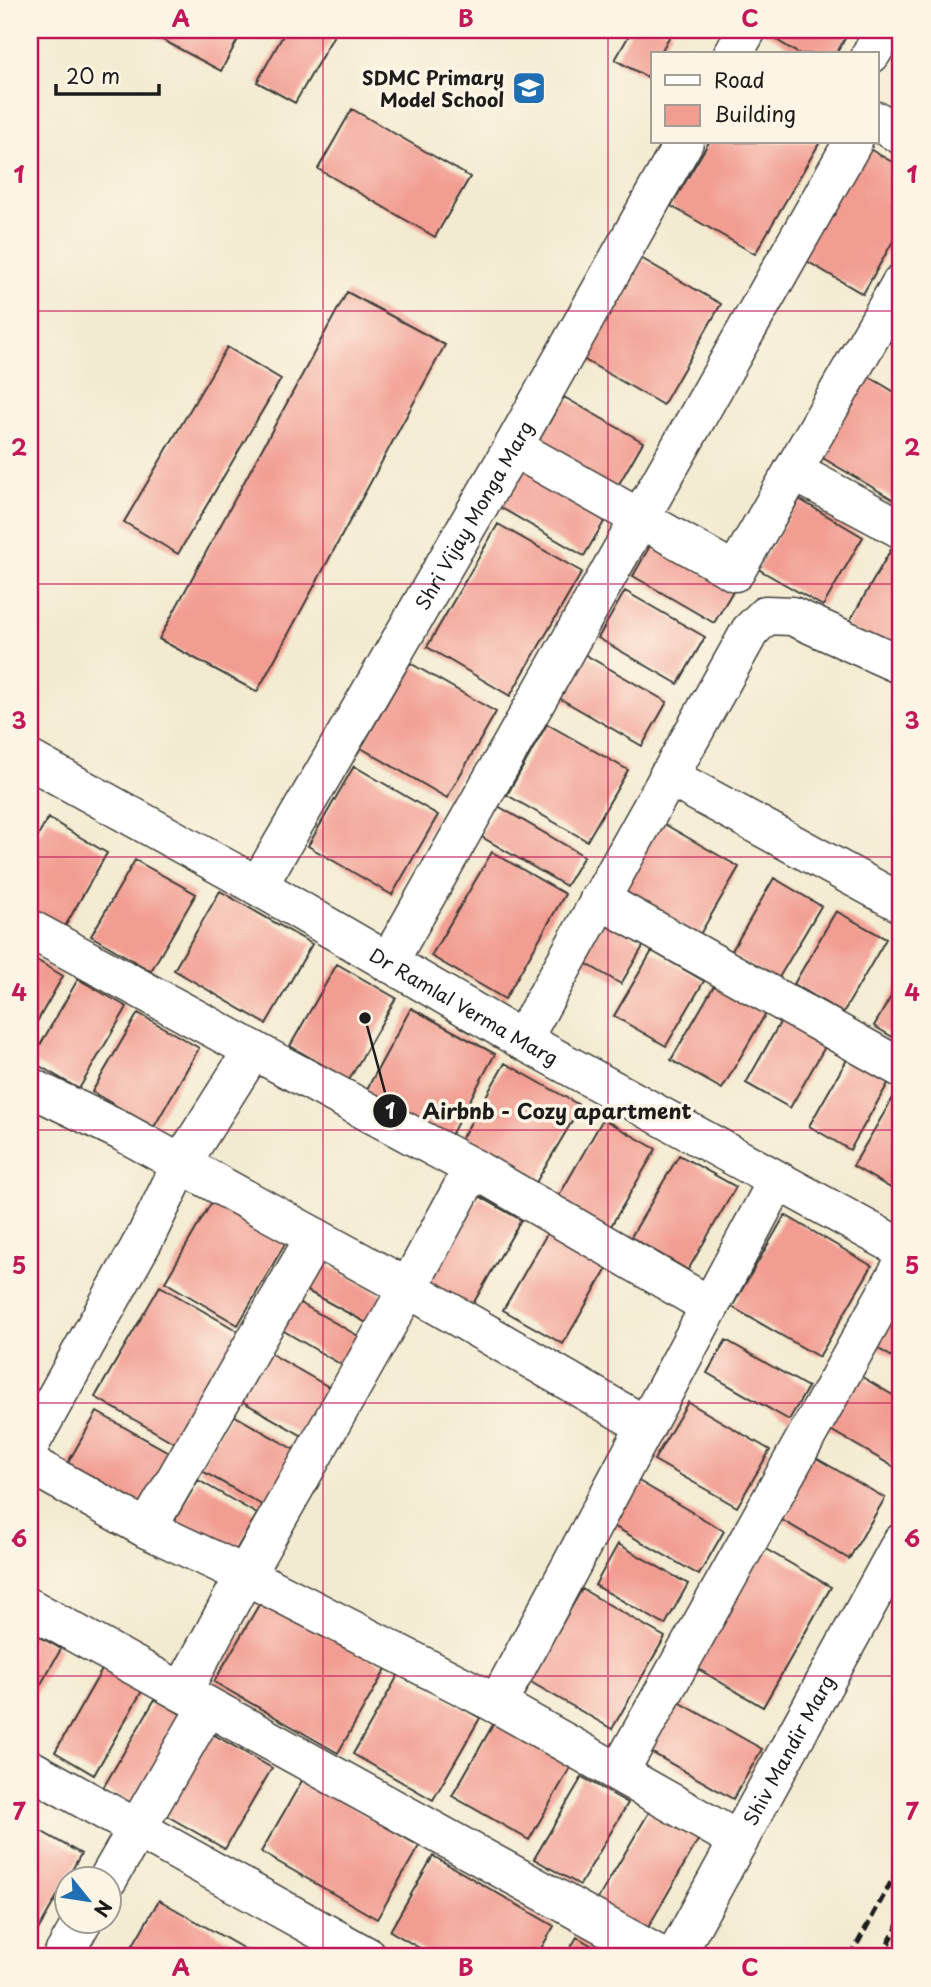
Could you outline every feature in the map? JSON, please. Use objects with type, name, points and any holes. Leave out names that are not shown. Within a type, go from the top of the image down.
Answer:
[{"type":"street","points":[[873,52],[886,30]]},
{"type":"street","points":[[878,122],[901,135]]},
{"type":"street","name":"Shri Vijay Monga Marg","points":[[258,886],[513,447],[683,144]]},
{"type":"street","points":[[388,963],[852,144]]},
{"type":"street","points":[[513,447],[640,521],[735,572],[793,471],[886,342],[901,283]]},
{"type":"street","points":[[793,471],[901,529]]},
{"type":"street","points":[[522,1040],[750,631],[766,615],[792,616],[901,664]]},
{"type":"street","name":"Dr Ramlal Verma Marg","points":[[30,760],[258,886],[522,1040],[901,1248]]},
{"type":"street","points":[[668,775],[901,903]]},
{"type":"street","points":[[599,900],[901,1068]]},
{"type":"street","points":[[30,929],[473,1168],[710,1306]]},
{"type":"street","points":[[30,1444],[147,1234],[181,1164],[253,1050]]},
{"type":"street","points":[[30,1087],[181,1164],[408,1288],[646,1426]]},
{"type":"street","points":[[117,1864],[138,1829],[245,1575],[473,1168]]},
{"type":"street","points":[[496,1704],[777,1181]]},
{"type":"street","points":[[147,1528],[315,1237]]},
{"type":"street","points":[[619,1772],[901,1266]]},
{"type":"street","points":[[30,1464],[147,1528],[245,1575],[496,1704],[739,1841]]},
{"type":"street","name":"Shiv Mandir Marg","points":[[676,1957],[901,1543]]},
{"type":"street","points":[[30,1608],[662,1957]]},
{"type":"street","points":[[30,1769],[368,1957]]},
{"type":"street","points":[[62,1957],[75,1934]]},
{"type":"street","points":[[30,1955],[35,1957]]},
{"type":"building","points":[[144,30],[243,30],[221,71]]},
{"type":"building","points":[[286,30],[337,30],[295,103],[257,82]]},
{"type":"building","points":[[632,30],[673,30],[661,52],[651,52],[651,70],[647,77],[615,60]]},
{"type":"building","points":[[761,30],[850,30],[837,52],[796,52]]},
{"type":"building","points":[[352,109],[470,177],[435,237],[318,169]]},
{"type":"building","points":[[708,144],[819,144],[755,254],[671,206]]},
{"type":"building","points":[[856,144],[861,144],[901,167],[901,227],[863,294],[793,253]]},
{"type":"building","points":[[639,257],[721,304],[663,405],[581,358]]},
{"type":"building","points":[[347,292],[445,345],[257,692],[159,639]]},
{"type":"building","points":[[227,347],[281,379],[178,554],[124,522]]},
{"type":"building","points":[[868,376],[901,396],[901,504],[821,457]]},
{"type":"building","points":[[564,397],[643,442],[615,491],[536,445]]},
{"type":"building","points":[[521,465],[608,515],[584,556],[498,506]]},
{"type":"building","points":[[799,499],[863,537],[823,606],[758,569]]},
{"type":"building","points":[[498,524],[582,572],[510,696],[427,647]]},
{"type":"building","points":[[651,544],[733,591],[714,623],[633,576]]},
{"type":"building","points":[[893,546],[901,551],[901,657],[847,626]]},
{"type":"building","points":[[625,591],[705,637],[678,684],[598,638]]},
{"type":"building","points":[[584,654],[667,702],[642,746],[559,698]]},
{"type":"building","points":[[410,663],[496,712],[447,798],[361,748]]},
{"type":"building","points":[[547,724],[628,770],[587,841],[507,795]]},
{"type":"building","points":[[354,766],[438,815],[392,895],[308,846]]},
{"type":"building","points":[[498,806],[584,856],[566,886],[480,836]]},
{"type":"building","points":[[48,818],[107,853],[60,935],[30,917],[30,850]]},
{"type":"building","points":[[659,821],[739,867],[699,936],[619,891]]},
{"type":"building","points":[[492,852],[565,894],[505,999],[431,956]]},
{"type":"building","points":[[135,860],[196,894],[151,971],[91,936]]},
{"type":"building","points":[[774,878],[821,906],[777,981],[730,954]]},
{"type":"building","points":[[220,891],[312,944],[266,1024],[174,970]]},
{"type":"building","points":[[836,911],[886,939],[843,1013],[794,984]]},
{"type":"building","points":[[604,919],[645,943],[621,984],[580,960]]},
{"type":"building","points":[[652,951],[704,981],[666,1046],[614,1016]]},
{"type":"building","points":[[30,956],[63,976],[30,1034]]},
{"type":"building","points":[[337,964],[396,998],[349,1080],[290,1046]]},
{"type":"building","points":[[78,979],[127,1007],[79,1089],[31,1061]]},
{"type":"building","points":[[901,979],[901,1042],[874,1026]]},
{"type":"building","points":[[715,984],[766,1013],[722,1089],[671,1060]]},
{"type":"building","points":[[411,1008],[495,1054],[445,1146],[361,1100]]},
{"type":"building","points":[[138,1013],[199,1048],[154,1127],[92,1092]]},
{"type":"building","points":[[782,1019],[826,1045],[790,1108],[746,1083]]},
{"type":"building","points":[[849,1056],[890,1080],[850,1150],[809,1126]]},
{"type":"building","points":[[505,1063],[581,1106],[534,1186],[459,1143]]},
{"type":"building","points":[[894,1096],[901,1100],[901,1194],[853,1166]]},
{"type":"building","points":[[603,1119],[656,1149],[604,1238],[552,1208]]},
{"type":"building","points":[[679,1155],[736,1187],[688,1270],[631,1237]]},
{"type":"building","points":[[217,1193],[290,1235],[238,1325],[165,1282]]},
{"type":"building","points":[[479,1196],[521,1220],[470,1309],[428,1284]]},
{"type":"building","points":[[785,1215],[872,1266],[819,1357],[732,1307]]},
{"type":"building","points":[[548,1232],[608,1267],[563,1344],[503,1310]]},
{"type":"building","points":[[316,1259],[387,1298],[372,1326],[300,1287]]},
{"type":"building","points":[[901,1277],[901,1362],[865,1341]]},
{"type":"building","points":[[160,1286],[243,1334],[178,1445],[95,1397]]},
{"type":"building","points":[[293,1299],[369,1342],[352,1371],[277,1327]]},
{"type":"building","points":[[726,1340],[808,1387],[789,1420],[707,1373]]},
{"type":"building","points":[[261,1348],[341,1394],[313,1442],[233,1396]]},
{"type":"building","points":[[857,1374],[901,1400],[901,1471],[827,1428]]},
{"type":"building","points":[[688,1402],[770,1450],[737,1507],[654,1460]]},
{"type":"building","points":[[97,1412],[179,1458],[143,1520],[62,1473]]},
{"type":"building","points":[[230,1413],[300,1453],[269,1509],[199,1469]]},
{"type":"building","points":[[804,1451],[885,1498],[849,1559],[768,1512]]},
{"type":"building","points":[[198,1480],[257,1514],[232,1557],[173,1523]]},
{"type":"building","points":[[637,1480],[724,1531],[699,1575],[612,1525]]},
{"type":"building","points":[[618,1544],[688,1584],[665,1625],[595,1585]]},
{"type":"building","points":[[757,1544],[831,1587],[763,1707],[688,1663]]},
{"type":"building","points":[[582,1589],[665,1637],[612,1729],[529,1681]]},
{"type":"building","points":[[264,1596],[387,1667],[338,1753],[214,1682]]},
{"type":"building","points":[[30,1631],[61,1649],[30,1703]]},
{"type":"building","points":[[103,1668],[142,1691],[94,1775],[55,1752]]},
{"type":"building","points":[[400,1672],[480,1718],[433,1800],[353,1754]]},
{"type":"building","points":[[672,1698],[762,1749],[733,1799],[644,1748]]},
{"type":"building","points":[[155,1699],[189,1719],[137,1808],[103,1788]]},
{"type":"building","points":[[494,1723],[570,1768],[529,1840],[452,1796]]},
{"type":"building","points":[[209,1732],[272,1768],[225,1849],[162,1813]]},
{"type":"building","points":[[582,1777],[628,1803],[580,1885],[534,1859]]},
{"type":"building","points":[[303,1779],[419,1846],[377,1919],[261,1852]]},
{"type":"building","points":[[652,1807],[701,1835],[645,1933],[595,1904]]},
{"type":"building","points":[[30,1825],[81,1854],[75,1864],[52,1864],[52,1905],[33,1939],[30,1937]]},
{"type":"building","points":[[433,1856],[554,1926],[536,1957],[435,1957],[390,1931]]},
{"type":"building","points":[[159,1900],[248,1951],[244,1957],[126,1957]]},
{"type":"building","points":[[577,1937],[611,1957],[565,1957]]},
{"type":"railway","points":[[850,1957],[901,1864]]},
{"type":"railway","points":[[881,1957],[901,1920]]},
{"type":"place","name":"SDMC Primary Model School","points":[[529,88]]},
{"type":"place","name":"Airbnb - Cozy apartment","points":[[365,1018]]}]
